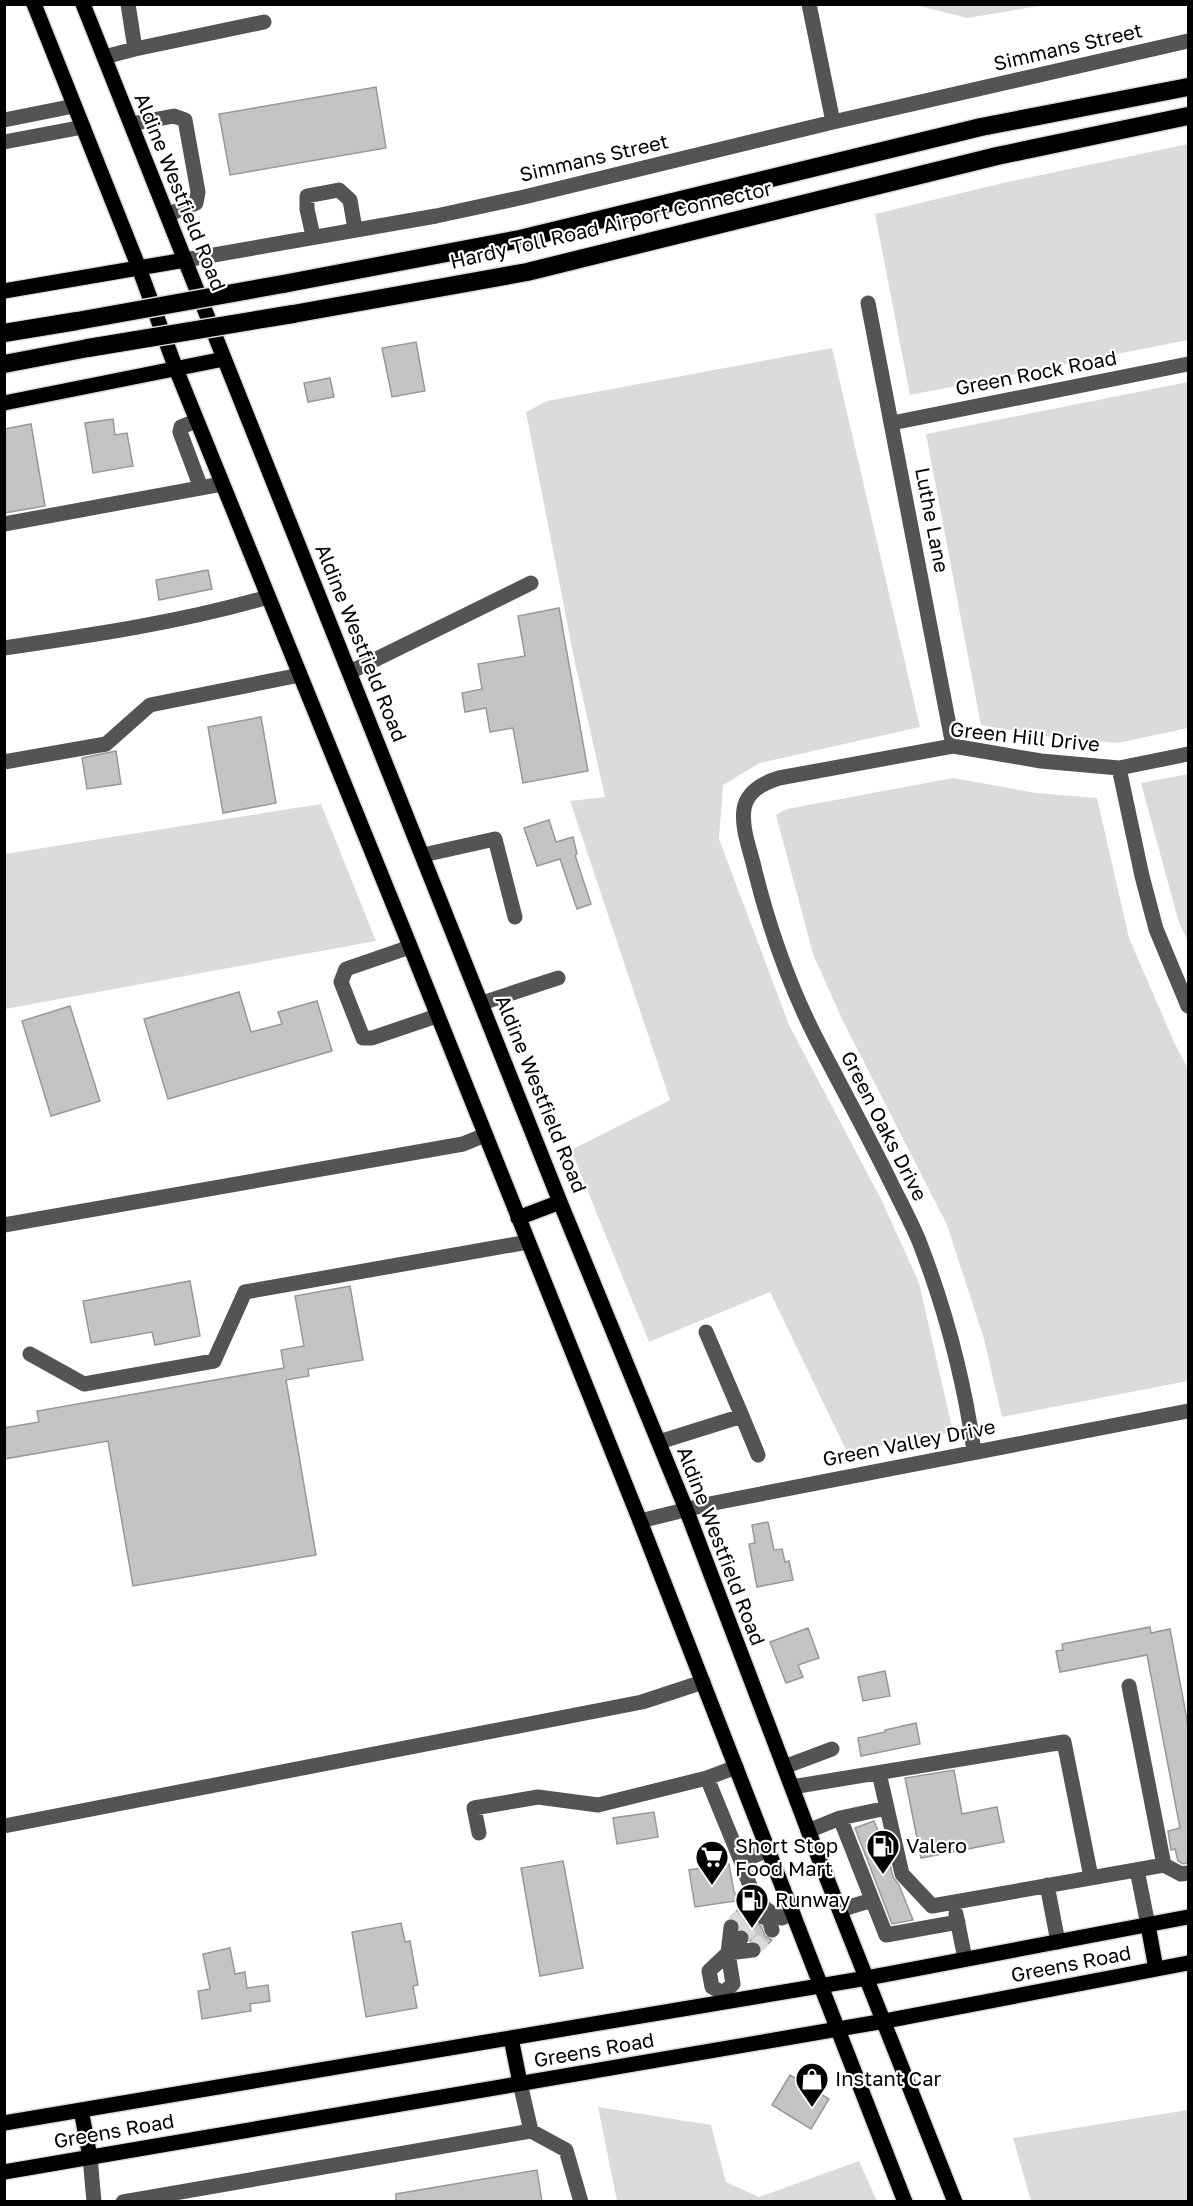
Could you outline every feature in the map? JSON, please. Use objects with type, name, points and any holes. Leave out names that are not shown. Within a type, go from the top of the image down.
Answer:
[{"type":"highway","name":"Hardy Toll Road Airport Connector","points":[[4,333],[283,284],[520,238],[981,127],[1188,87]]},
{"type":"highway","name":"Hardy Toll Road Airport Connector","points":[[4,364],[527,272],[986,159],[1188,116]]},
{"type":"main road","points":[[34,4],[139,268],[196,421],[640,1521],[904,2202]]},
{"type":"main road","name":"Aldine Westfield Road","points":[[83,4],[560,1202],[686,1509],[808,1831],[955,2202]]},
{"type":"main road","name":"Simmans Street","points":[[4,291],[185,260]]},
{"type":"main road","points":[[4,404],[224,359]]},
{"type":"main road","points":[[518,1218],[560,1202]]},
{"type":"main road","name":"Greens Road","points":[[4,2123],[511,2038],[723,1998],[867,1978],[1188,1917]]},
{"type":"main road","points":[[1148,1925],[1156,1969]]},
{"type":"main road","name":"Greens Road","points":[[4,2172],[885,2021],[1188,1963]]},
{"type":"main road","points":[[511,2038],[520,2084]]},
{"type":"main road","points":[[81,2110],[90,2157]]},
{"type":"street","points":[[128,4],[135,49]]},
{"type":"street","points":[[809,4],[833,122]]},
{"type":"street","points":[[104,57],[264,22]]},
{"type":"street","name":"Simmans Street","points":[[185,260],[436,216],[524,197],[833,122],[1188,41]]},
{"type":"street","points":[[4,120],[74,106]]},
{"type":"street","points":[[131,124],[174,116],[185,120],[198,192],[196,203],[167,215]]},
{"type":"street","points":[[4,142],[83,127]]},
{"type":"street","points":[[313,236],[307,209],[307,196],[339,190],[350,200],[355,229]]},
{"type":"street","name":"Luthe Lane","points":[[868,303],[953,746]]},
{"type":"street","name":"Green Rock Road","points":[[892,423],[1188,364]]},
{"type":"street","points":[[196,421],[181,427],[180,432],[201,488]]},
{"type":"street","points":[[4,524],[222,484]]},
{"type":"street","points":[[350,672],[531,583]]},
{"type":"street","points":[[4,648],[102,633],[235,606],[268,597]]},
{"type":"street","points":[[4,762],[106,744],[150,705],[300,675]]},
{"type":"street","name":"Green Hill Drive","points":[[744,823],[744,808],[748,798],[762,783],[953,746],[1041,761],[1119,768],[1188,754]]},
{"type":"street","points":[[1119,768],[1156,929],[1188,1006]]},
{"type":"street","name":"Green Oaks Drive","points":[[744,823],[761,896],[783,965],[813,1033],[857,1113],[918,1238],[928,1265],[955,1357],[968,1410],[974,1451]]},
{"type":"street","points":[[423,855],[495,839],[515,917]]},
{"type":"street","points":[[410,947],[346,969],[341,982],[363,1038],[372,1038],[437,1016]]},
{"type":"street","points":[[482,1003],[558,978]]},
{"type":"street","points":[[4,1225],[464,1144],[485,1135]]},
{"type":"street","points":[[30,1354],[84,1384],[214,1361],[245,1292],[528,1242]]},
{"type":"street","points":[[706,1332],[758,1455]]},
{"type":"street","name":"Green Valley Drive","points":[[640,1521],[686,1509],[974,1451],[1188,1411]]},
{"type":"street","points":[[659,1442],[742,1416]]},
{"type":"street","points":[[4,1826],[642,1702],[703,1682]]},
{"type":"street","points":[[1129,1686],[1164,1865]]},
{"type":"street","points":[[792,1787],[1064,1742],[1091,1877]]},
{"type":"street","points":[[784,1767],[832,1749]]},
{"type":"street","points":[[479,1833],[474,1808],[538,1797],[598,1805],[707,1778],[736,1767]]},
{"type":"street","points":[[879,1773],[902,1874],[932,1906],[1164,1865],[1181,1874],[1188,1873]]},
{"type":"street","points":[[707,1778],[754,1897],[772,1930]]},
{"type":"street","points":[[808,1831],[840,1818],[887,1808]]},
{"type":"street","points":[[840,1818],[886,1935],[958,1922]]},
{"type":"street","points":[[741,1862],[768,1850]]},
{"type":"street","points":[[1137,1870],[1148,1925]]},
{"type":"street","points":[[1047,1885],[1058,1942]]},
{"type":"street","points":[[840,1910],[872,1900]]},
{"type":"street","points":[[954,1902],[965,1959]]},
{"type":"street","points":[[750,1907],[764,1916],[782,1918],[793,1913]]},
{"type":"street","points":[[728,1953],[734,1984],[723,1998],[712,1987],[709,1971],[728,1953],[736,1933]]},
{"type":"street","points":[[728,1953],[753,1950]]},
{"type":"street","points":[[520,2084],[531,2131]]},
{"type":"street","points":[[123,2202],[531,2131],[566,2150],[580,2202]]},
{"type":"street","points":[[90,2157],[94,2202]]},
{"type":"shaded area","points":[[916,5],[1045,5],[967,18]]},
{"type":"shaded area","points":[[1188,144],[1188,340],[910,395],[875,214],[1003,183]]},
{"type":"shaded area","points":[[832,348],[920,727],[760,763],[723,785],[719,839],[789,1025],[882,1201],[919,1283],[953,1432],[847,1452],[770,1292],[649,1342],[571,1150],[670,1100],[570,801],[605,797],[575,663],[526,412],[547,401]]},
{"type":"shaded area","points":[[1188,382],[1188,728],[1118,743],[1044,736],[981,725],[926,434]]},
{"type":"shaded area","points":[[1188,774],[1188,941],[1179,923],[1141,783]]},
{"type":"shaded area","points":[[953,778],[1036,793],[1097,798],[1129,938],[1188,1069],[1188,1381],[1002,1417],[984,1339],[947,1225],[842,1019],[813,954],[776,815],[787,809]]},
{"type":"shaded area","points":[[321,804],[376,941],[5,1009],[5,854]]},
{"type":"shaded area","points":[[598,2107],[711,2125],[726,2182],[759,2197],[859,2161],[877,2201],[617,2201]]},
{"type":"shaded area","points":[[1188,2110],[1188,2201],[1031,2201],[1013,2138]]},
{"type":"building","points":[[376,87],[386,148],[230,175],[219,114]]},
{"type":"building","points":[[416,342],[425,391],[392,397],[382,348]]},
{"type":"building","points":[[330,378],[334,397],[308,402],[304,383]]},
{"type":"building","points":[[113,419],[115,435],[127,433],[133,466],[93,473],[85,423]]},
{"type":"building","points":[[31,424],[45,506],[4,513],[4,429]]},
{"type":"building","points":[[208,570],[212,589],[159,600],[156,580]]},
{"type":"building","points":[[559,608],[588,771],[523,783],[513,728],[490,732],[486,708],[465,712],[462,693],[482,689],[478,664],[525,656],[518,616]]},
{"type":"building","points":[[261,717],[276,803],[223,813],[208,727]]},
{"type":"building","points":[[116,751],[121,784],[87,789],[82,758]]},
{"type":"building","points":[[549,820],[556,842],[573,837],[577,854],[575,855],[591,904],[577,909],[560,859],[537,866],[524,828]]},
{"type":"building","points":[[239,992],[251,1032],[282,1024],[278,1012],[317,1001],[332,1051],[168,1099],[144,1019]]},
{"type":"building","points":[[70,1006],[100,1101],[51,1116],[22,1021]]},
{"type":"building","points":[[190,1281],[200,1336],[155,1345],[152,1332],[91,1343],[83,1301]]},
{"type":"building","points":[[350,1286],[363,1360],[308,1369],[309,1376],[286,1380],[316,1555],[133,1586],[108,1441],[4,1459],[4,1428],[39,1422],[37,1411],[284,1368],[281,1350],[304,1346],[295,1296]]},
{"type":"building","points":[[768,1522],[774,1550],[782,1549],[785,1562],[789,1561],[793,1580],[757,1587],[749,1544],[755,1543],[752,1525]]},
{"type":"building","points":[[1150,1627],[1151,1633],[1170,1629],[1188,1725],[1188,1863],[1183,1864],[1178,1861],[1175,1849],[1171,1850],[1168,1831],[1180,1828],[1147,1655],[1060,1672],[1056,1651],[1063,1650],[1062,1644]]},
{"type":"building","points":[[808,1628],[819,1658],[798,1665],[803,1677],[786,1683],[770,1642]]},
{"type":"building","points":[[885,1671],[890,1696],[863,1701],[858,1677]]},
{"type":"building","points":[[916,1723],[920,1744],[861,1756],[858,1738]]},
{"type":"building","points":[[954,1770],[962,1814],[997,1807],[1004,1842],[921,1858],[905,1778]]},
{"type":"building","points":[[654,1812],[658,1837],[617,1844],[613,1818]]},
{"type":"building","name":"Valero","points":[[874,1821],[888,1856],[893,1877],[899,1885],[913,1920],[892,1924],[855,1828]]},
{"type":"building","points":[[563,1861],[583,1968],[540,1976],[521,1868]]},
{"type":"building","name":"Short Stop Food Mart","points":[[729,1864],[734,1892],[742,1900],[695,1907],[689,1870]]},
{"type":"building","points":[[745,1902],[755,1912],[754,1919],[761,1926],[765,1936],[772,1940],[763,1949],[757,1941],[750,1941],[750,1934],[747,1930],[741,1929],[737,1920],[730,1918]]},
{"type":"building","points":[[401,1923],[405,1942],[410,1941],[418,1985],[413,1986],[417,2008],[366,2017],[352,1932]]},
{"type":"building","points":[[230,1948],[235,1974],[245,1972],[247,1988],[268,1985],[270,2001],[250,2004],[251,2011],[202,2019],[198,1991],[210,1989],[203,1954]]},
{"type":"building","points":[[790,2075],[829,2099],[811,2129],[772,2105]]},
{"type":"building","points":[[537,2170],[542,2202],[396,2202],[396,2194]]},
{"type":"tunnel","points":[[731,1927],[750,1907]]},
{"type":"tunnel","points":[[741,1938],[761,1918]]},
{"type":"tunnel","points":[[753,1950],[772,1930]]},
{"type":"place","name":"Valero","points":[[883,1875]]},
{"type":"place","name":"Short Stop Food Mart","points":[[712,1886]]},
{"type":"place","name":"Runway","points":[[752,1929]]},
{"type":"place","name":"Instant Car","points":[[812,2108]]}]
